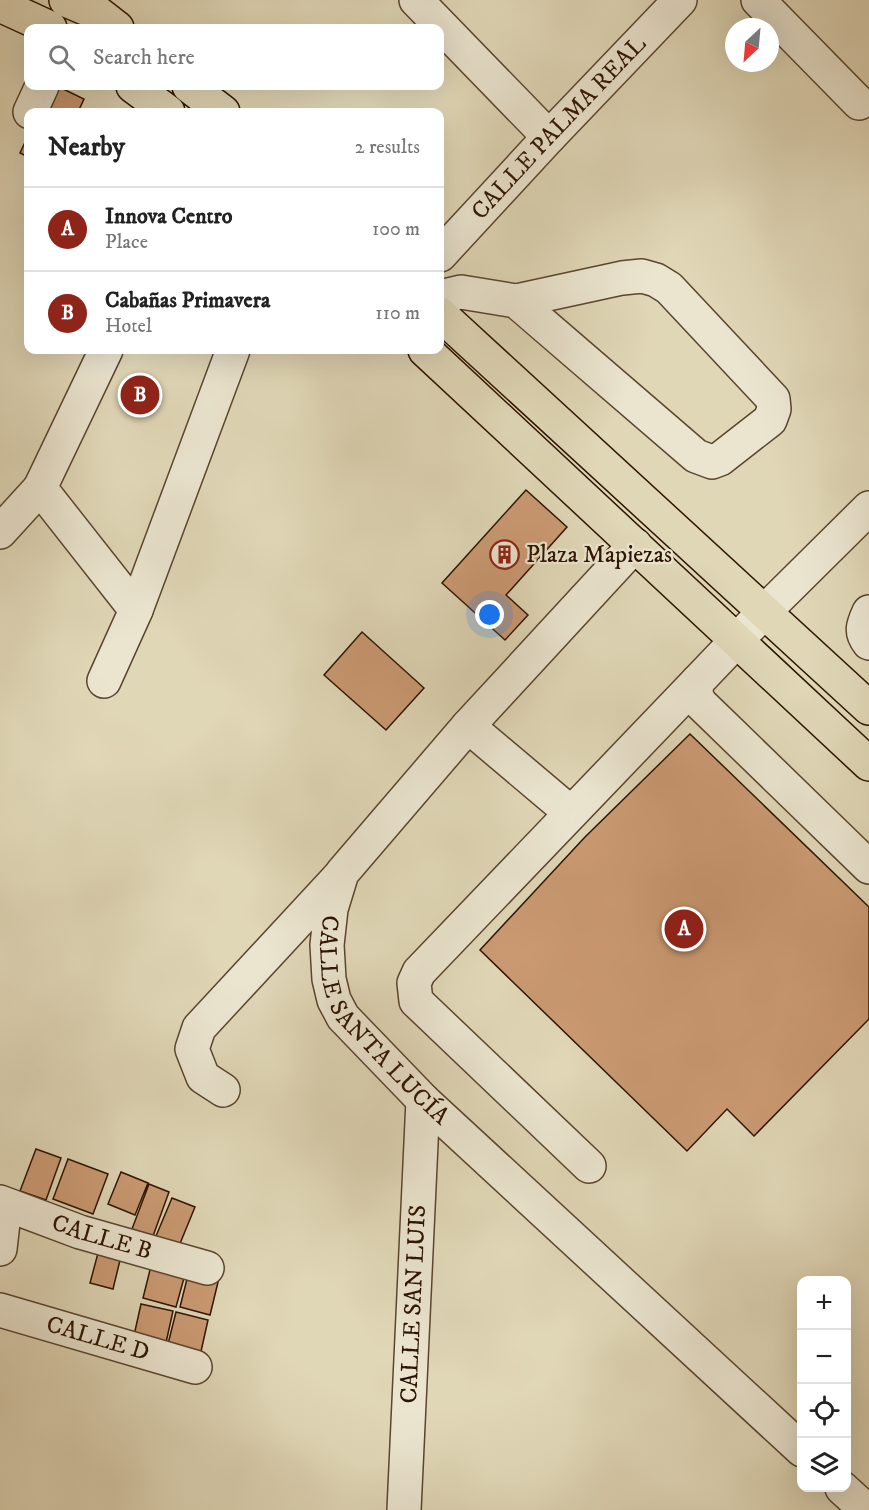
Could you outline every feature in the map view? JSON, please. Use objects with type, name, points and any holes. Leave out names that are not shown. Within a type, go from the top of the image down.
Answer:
[{"type":"main road","points":[[66,0],[99,14],[112,24]]},
{"type":"main road","points":[[0,5],[41,24]]},
{"type":"main road","points":[[138,90],[163,108]]},
{"type":"main road","points":[[194,90],[218,108]]},
{"type":"main road","points":[[444,318],[763,613],[866,700]]},
{"type":"main road","points":[[429,354],[869,764]]},
{"type":"street","points":[[416,0],[439,24]]},
{"type":"street","name":"CALLE PALMA REAL","points":[[444,251],[680,0]]},
{"type":"street","points":[[758,0],[859,103]]},
{"type":"street","points":[[444,29],[549,137]]},
{"type":"street","points":[[32,108],[40,90]]},
{"type":"street","points":[[444,296],[461,292],[516,301],[622,278],[642,276],[656,280],[669,288],[773,399],[774,409],[770,420],[720,459],[712,462],[696,456],[516,301]]},
{"type":"street","points":[[0,532],[40,488],[104,354]]},
{"type":"street","points":[[104,681],[136,610],[232,354]]},
{"type":"street","points":[[40,488],[136,610]]},
{"type":"street","points":[[589,1166],[416,1001],[414,983],[419,972],[737,639],[869,508]]},
{"type":"street","name":"CALLE SANTA LUCÍA","points":[[635,545],[468,726],[342,873],[331,909],[327,945],[329,979],[334,1000],[343,1017],[423,1100],[797,1446]]},
{"type":"street","points":[[869,612],[862,625],[863,634],[869,643]]},
{"type":"street","points":[[698,681],[695,693],[700,703],[869,867]]},
{"type":"street","points":[[468,726],[571,813]]},
{"type":"street","points":[[223,1090],[203,1077],[192,1049],[199,1028],[342,873]]},
{"type":"street","name":"CALLE SAN LUIS","points":[[404,1510],[423,1100]]},
{"type":"street","points":[[0,1249],[2,1203]]},
{"type":"street","name":"CALLE B","points":[[2,1203],[80,1232],[207,1268]]},
{"type":"street","name":"CALLE D","points":[[0,1310],[195,1367]]},
{"type":"street","points":[[846,1492],[866,1510]]},
{"type":"building","points":[[54,90],[65,90],[84,99],[80,108],[43,108]]},
{"type":"building","name":"Plaza Mapiezas","points":[[526,490],[567,527],[506,595],[528,615],[505,640],[442,583]]},
{"type":"building","points":[[362,632],[424,688],[386,730],[324,675]]},
{"type":"building","points":[[690,734],[869,907],[869,1019],[754,1136],[727,1109],[687,1151],[480,950],[585,837]]},
{"type":"building","points":[[36,1149],[61,1158],[46,1200],[20,1191]]},
{"type":"building","points":[[68,1159],[108,1174],[93,1214],[53,1199]]},
{"type":"building","points":[[121,1172],[148,1183],[135,1215],[108,1204]]},
{"type":"building","points":[[149,1184],[169,1192],[153,1236],[132,1229]]},
{"type":"building","points":[[172,1198],[195,1207],[179,1246],[156,1236]]},
{"type":"building","points":[[101,1242],[123,1248],[113,1289],[90,1283]]},
{"type":"building","points":[[153,1258],[187,1267],[176,1307],[143,1298]]},
{"type":"building","points":[[190,1267],[220,1274],[210,1315],[180,1307]]},
{"type":"building","points":[[141,1304],[173,1311],[165,1347],[133,1340]]},
{"type":"building","points":[[176,1312],[208,1320],[200,1356],[167,1348]]},
{"type":"place","name":"Cabañas Primavera","points":[[140,395]]},
{"type":"place","name":"Plaza Mapiezas","points":[[505,555]]},
{"type":"place","name":"Innova Centro","points":[[684,929]]}]
